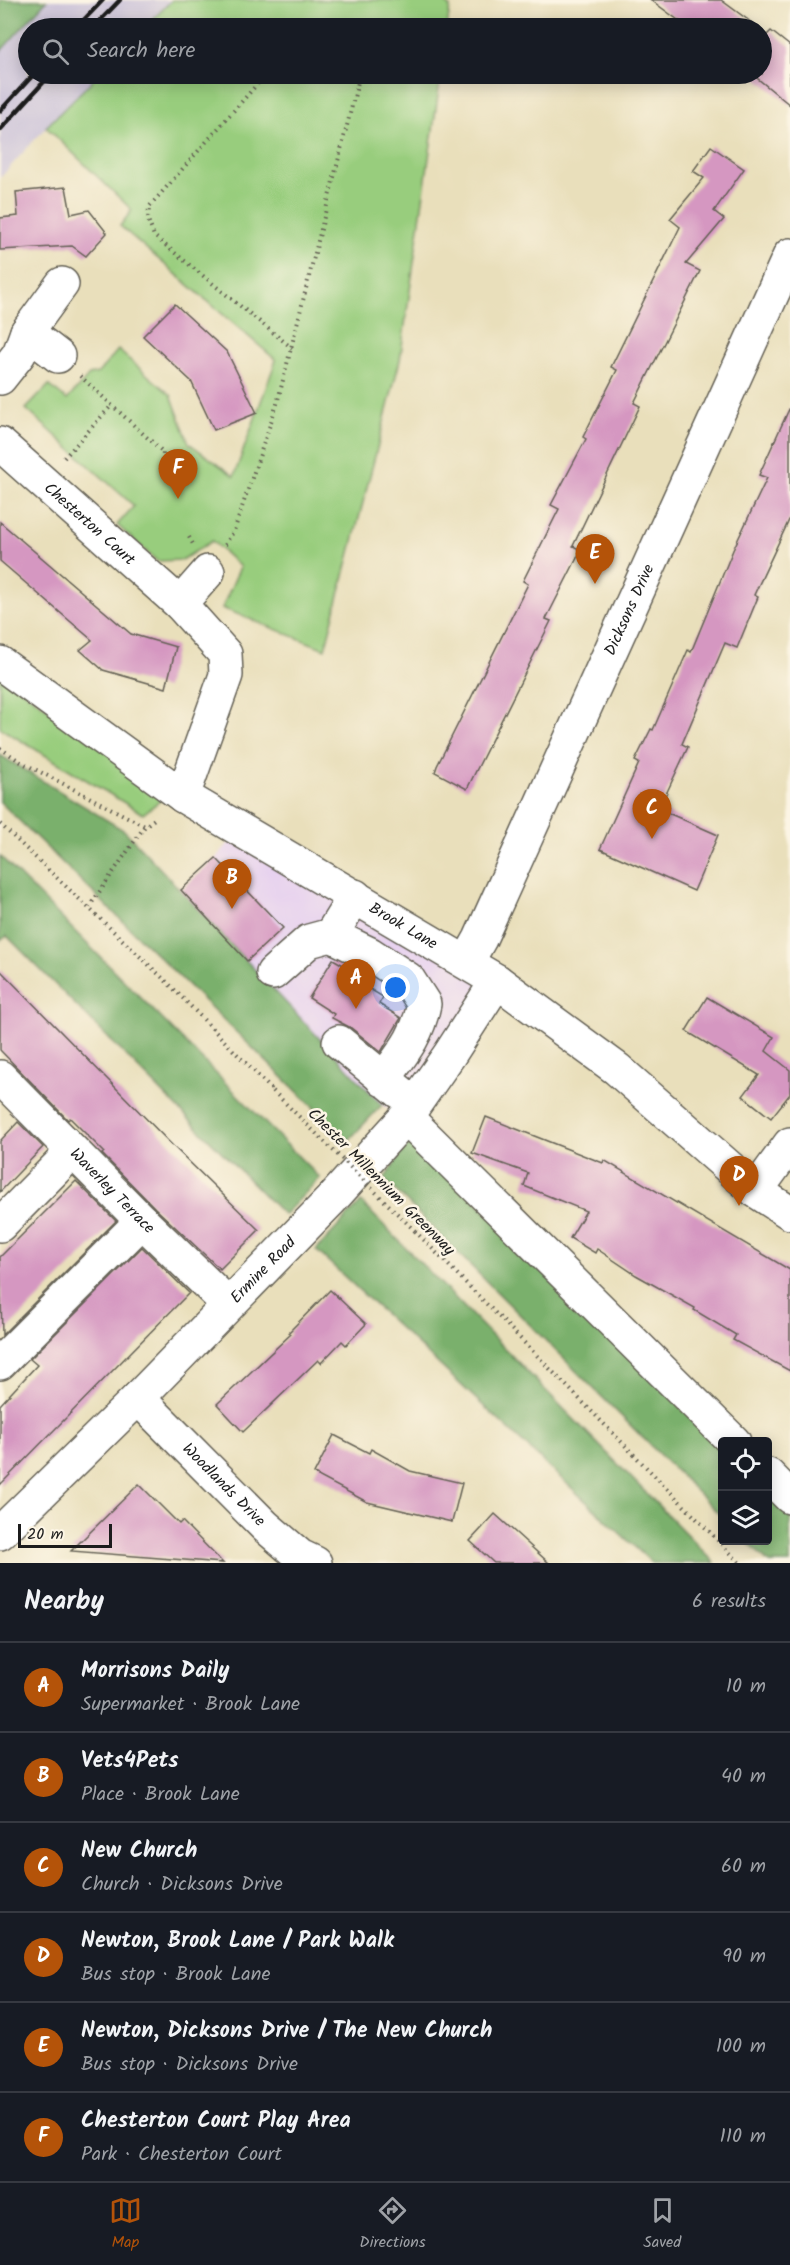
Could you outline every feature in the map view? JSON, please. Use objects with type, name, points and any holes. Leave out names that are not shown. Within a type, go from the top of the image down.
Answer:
[{"type":"street","name":"Dicksons Drive","points":[[467,962],[480,939],[790,255]]},
{"type":"street","points":[[0,378],[19,354],[27,332],[62,284]]},
{"type":"street","points":[[27,332],[58,356]]},
{"type":"street","name":"Chesterton Court","points":[[0,444],[180,604],[225,654],[226,675],[183,796]]},
{"type":"street","points":[[180,604],[208,572]]},
{"type":"street","name":"Brook Lane","points":[[0,663],[183,796],[497,981],[617,1069],[756,1191],[790,1213]]},
{"type":"street","points":[[332,935],[355,896]]},
{"type":"street","points":[[273,973],[309,941],[332,935],[370,954],[408,980],[424,1004],[420,1024],[383,1080]]},
{"type":"street","name":"Ermine Road","points":[[0,1533],[138,1398],[331,1200],[411,1110],[497,981]]},
{"type":"street","points":[[339,1042],[383,1080],[729,1437]]},
{"type":"street","name":"Waverley Terrace","points":[[0,1078],[72,1152],[228,1304]]},
{"type":"street","points":[[756,1191],[790,1144]]},
{"type":"street","points":[[0,1225],[72,1152]]},
{"type":"street","points":[[0,1363],[142,1221]]},
{"type":"street","name":"Woodlands Drive","points":[[138,1398],[265,1526],[300,1556],[315,1563]]},
{"type":"street","points":[[772,1479],[790,1497]]},
{"type":"path","points":[[257,84],[149,207],[148,220],[154,236],[292,348]]},
{"type":"path","points":[[208,572],[234,531],[277,404],[358,84]]},
{"type":"path","points":[[58,356],[163,452],[162,468]]},
{"type":"path","points":[[42,482],[112,405]]},
{"type":"path","points":[[0,748],[21,762],[145,826],[89,907]]},
{"type":"path","name":"Chester Millennium Greenway","points":[[0,824],[168,983],[740,1563]]},
{"type":"shaded area","points":[[47,0],[172,0],[154,18],[31,18]]},
{"type":"shaded area","points":[[18,32],[18,84],[89,84],[0,178],[0,52]]},
{"type":"shaded area","points":[[240,830],[497,981],[406,1117],[382,1105],[181,890],[216,858]]},
{"type":"green space","points":[[0,0],[47,0],[31,18],[18,18],[18,32],[0,52]]},
{"type":"green space","points":[[172,0],[442,0],[450,7],[448,18],[154,18]]},
{"type":"green space","points":[[89,84],[440,84],[400,360],[325,649],[222,608],[240,567],[212,541],[182,560],[157,561],[117,525],[134,506],[26,409],[49,385],[67,400],[89,375],[98,373],[118,350],[171,395],[189,443],[234,476],[276,360],[120,226],[132,210],[46,127]]},
{"type":"green space","points":[[0,674],[167,795],[143,814],[0,728]]},
{"type":"green space","points":[[0,755],[125,831],[382,1105],[348,1141],[0,802]]},
{"type":"green space","points":[[0,856],[320,1178],[284,1215],[7,936],[0,941]]},
{"type":"green space","points":[[412,1138],[718,1440],[718,1513],[384,1179]]},
{"type":"green space","points":[[361,1202],[715,1563],[652,1563],[316,1250]]},
{"type":"green space","points":[[772,1492],[790,1510],[790,1563],[769,1563],[750,1545],[772,1545]]},
{"type":"building","points":[[651,0],[721,0],[745,18],[675,18]]},
{"type":"building","points":[[772,32],[790,46],[790,105],[764,84],[772,84]]},
{"type":"building","points":[[711,146],[744,169],[714,211],[724,219],[686,264],[700,271],[634,403],[640,406],[573,546],[581,550],[546,619],[551,621],[467,789],[435,772],[437,766],[528,584],[523,581],[559,509],[551,505],[586,439],[583,437],[617,370],[611,367],[680,227],[670,219],[704,178],[693,171]]},
{"type":"building","points":[[66,187],[71,214],[89,210],[107,233],[86,256],[72,246],[0,250],[0,218],[18,216],[16,192]]},
{"type":"building","points":[[175,304],[227,352],[257,413],[214,430],[191,381],[143,336]]},
{"type":"building","points":[[790,407],[790,518],[754,595],[758,597],[737,648],[725,643],[682,744],[688,747],[659,809],[718,835],[694,891],[600,849],[639,763],[635,761],[651,729],[653,730],[688,650],[691,652],[733,550],[767,478],[759,475]]},
{"type":"building","points":[[0,522],[131,634],[176,647],[166,688],[103,670],[80,650],[92,640],[0,561]]},
{"type":"building","points":[[216,858],[283,928],[247,961],[181,890]]},
{"type":"building","points":[[333,959],[362,976],[358,982],[383,997],[379,1004],[401,1018],[381,1052],[351,1028],[332,1018],[334,1014],[309,998]]},
{"type":"building","points":[[0,970],[259,1230],[220,1269],[155,1208],[102,1154],[104,1152],[70,1118],[68,1120],[0,1050]]},
{"type":"building","points":[[707,997],[774,1037],[766,1051],[790,1070],[790,1094],[771,1118],[743,1096],[759,1075],[686,1031]]},
{"type":"building","points":[[486,1117],[603,1163],[604,1160],[790,1270],[790,1371],[733,1340],[736,1335],[694,1310],[695,1308],[636,1275],[597,1249],[595,1253],[570,1238],[586,1211],[524,1186],[528,1173],[472,1153]]},
{"type":"building","points":[[18,1122],[43,1147],[0,1192],[0,1141]]},
{"type":"building","points":[[76,1181],[116,1221],[2,1335],[0,1257]]},
{"type":"building","points":[[142,1247],[189,1293],[0,1485],[0,1405],[37,1365],[30,1359]]},
{"type":"building","points":[[330,1290],[366,1324],[346,1345],[342,1341],[321,1363],[318,1360],[243,1432],[217,1404],[291,1334],[289,1332]]},
{"type":"building","points":[[334,1435],[369,1453],[371,1449],[410,1471],[462,1483],[452,1522],[367,1502],[314,1474]]},
{"type":"building","points":[[139,1484],[179,1524],[182,1521],[223,1563],[71,1551]]},
{"type":"building","points":[[495,1514],[549,1563],[494,1563],[470,1541]]},
{"type":"railway","points":[[86,18],[103,0]]},
{"type":"railway","points":[[103,18],[120,0]]},
{"type":"railway","points":[[0,111],[25,84]]},
{"type":"railway","points":[[0,130],[42,84]]},
{"type":"place","name":"Chesterton Court Play Area","points":[[178,499]]},
{"type":"place","name":"Newton, Dicksons Drive / The New Church","points":[[595,584]]},
{"type":"place","name":"New Church","points":[[652,839]]},
{"type":"place","name":"Vets4Pets","points":[[232,909]]},
{"type":"place","name":"Morrisons Daily","points":[[356,1009]]},
{"type":"place","name":"Newton, Brook Lane / Park Walk","points":[[739,1206]]}]
